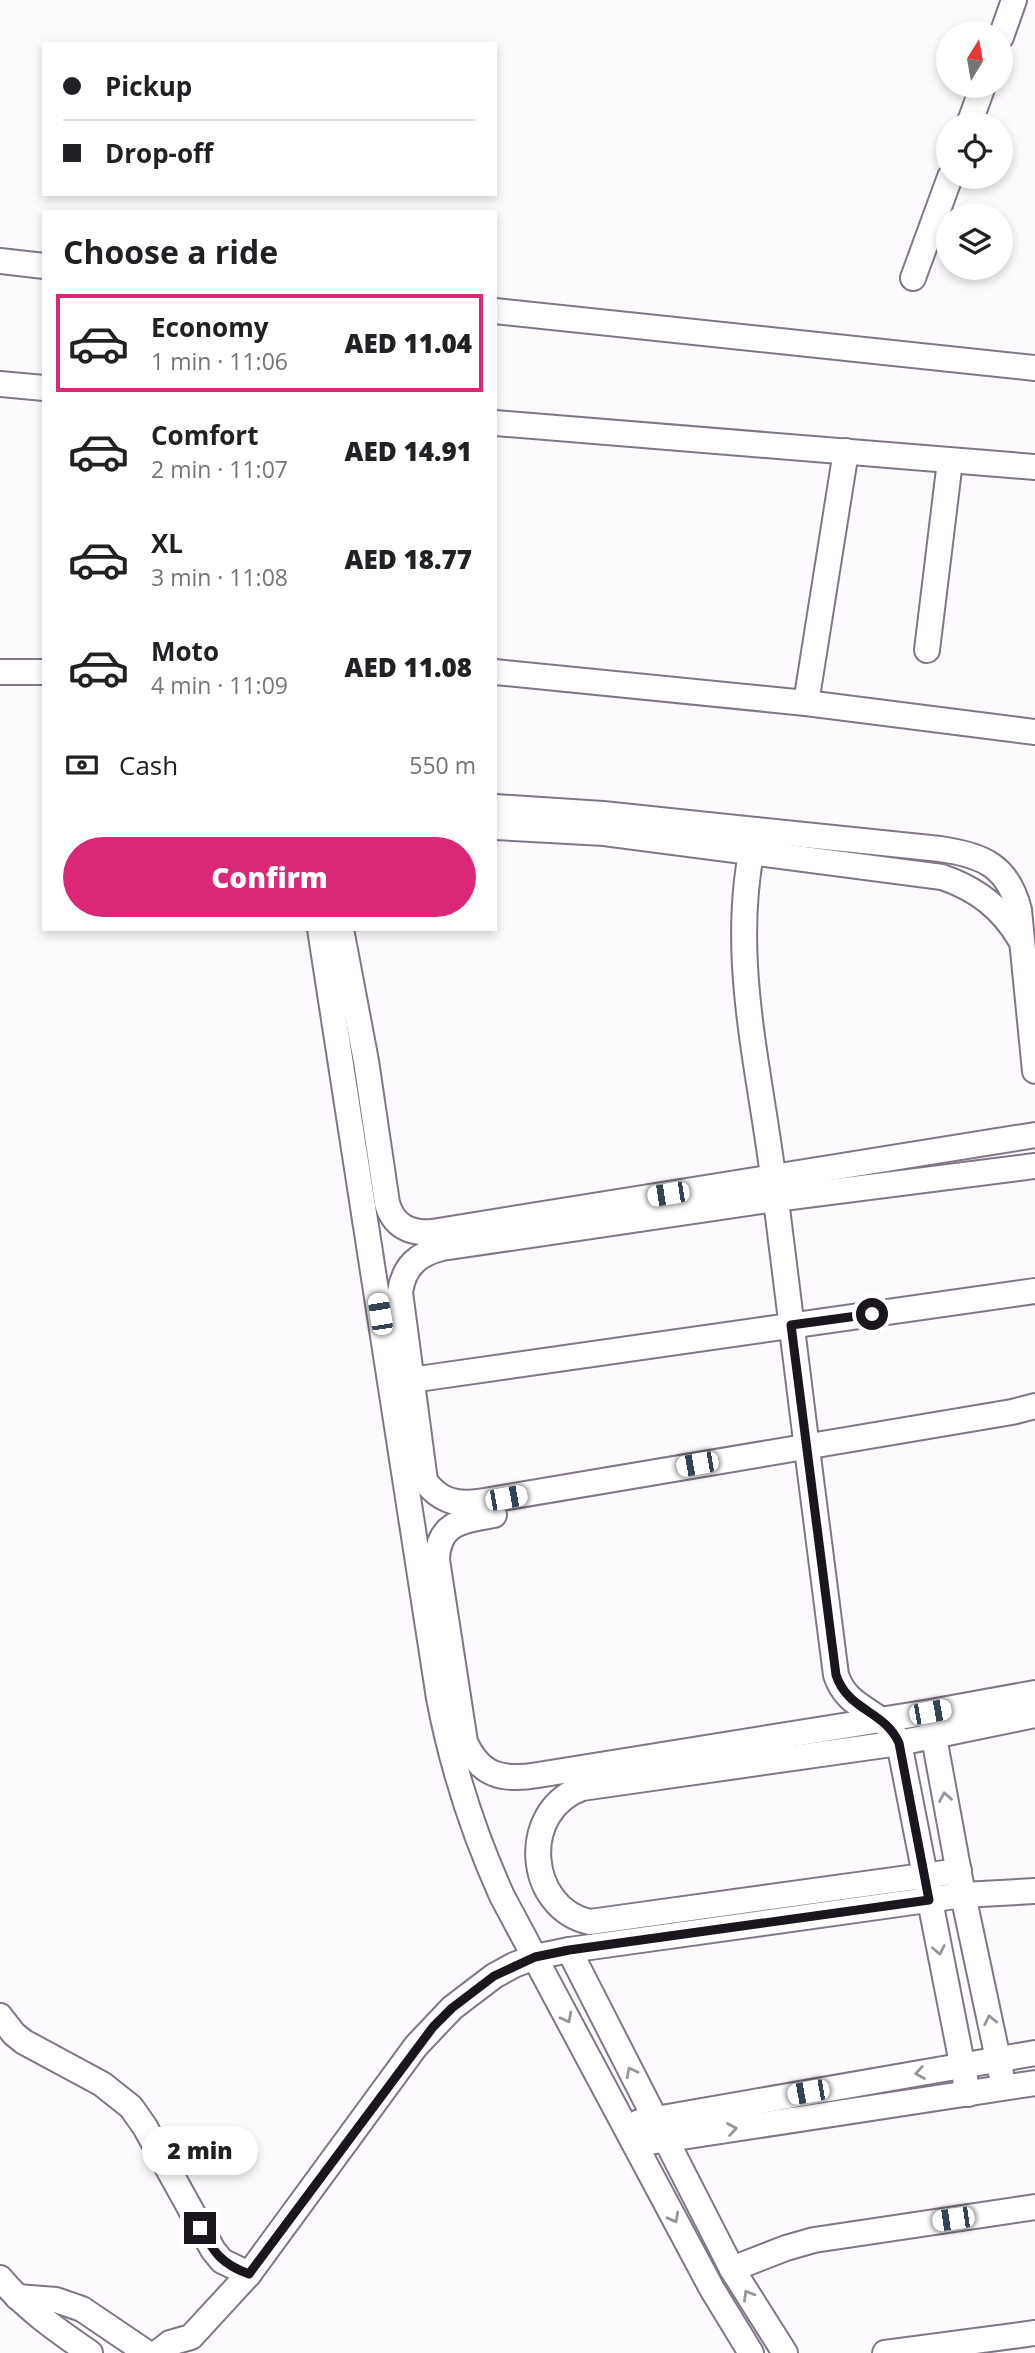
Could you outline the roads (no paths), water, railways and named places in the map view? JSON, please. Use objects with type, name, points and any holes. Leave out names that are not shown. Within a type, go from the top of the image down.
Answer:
[{"type":"street","points":[[1007,21],[1014,0]]},
{"type":"street","points":[[912,278],[945,189]]},
{"type":"street","points":[[0,261],[42,265]]},
{"type":"street","points":[[497,311],[1035,368]]},
{"type":"street","points":[[0,384],[42,388]]},
{"type":"street","points":[[497,423],[1035,467]]},
{"type":"street","points":[[806,703],[846,451]]},
{"type":"street","points":[[927,650],[950,461]]},
{"type":"street","points":[[0,671],[42,671]]},
{"type":"street","points":[[497,672],[806,703],[1035,732]]},
{"type":"street","points":[[497,807],[592,813],[753,841]]},
{"type":"street","points":[[497,827],[940,849],[976,857],[992,864],[1005,876],[1014,891],[1019,910],[1035,1070]]},
{"type":"street","points":[[753,841],[743,903],[743,954],[836,1675],[849,1699],[883,1720],[899,1743],[968,2094]]},
{"type":"street","points":[[320,931],[445,1731],[454,1765],[479,1842],[502,1896],[712,2289],[751,2353]]},
{"type":"street","points":[[341,931],[366,1061],[387,1203],[390,1212],[403,1227],[412,1231],[432,1232],[774,1188],[1035,1166]]},
{"type":"street","points":[[1035,1136],[774,1188],[442,1248],[422,1255],[406,1271],[400,1292],[425,1481],[439,1496],[458,1504],[1035,1421]]},
{"type":"street","points":[[411,1380],[1035,1291]]},
{"type":"street","points":[[1035,1406],[470,1519],[451,1527],[440,1542],[437,1560],[464,1742],[477,1762],[496,1775],[517,1778],[883,1720],[932,1724],[1035,1715]]},
{"type":"street","points":[[927,1888],[590,1922],[580,1920],[562,1910],[546,1887],[539,1860],[540,1833],[550,1809],[570,1792],[582,1788],[899,1743],[932,1724],[1035,1693]]},
{"type":"street","points":[[932,1724],[961,1883],[1004,2087]]},
{"type":"street","points":[[157,2353],[170,2343],[190,2345],[249,2274],[433,2027],[452,2008],[494,1976],[535,1957],[569,1950],[927,1888],[961,1883],[1035,1891]]},
{"type":"street","points":[[569,1950],[732,2269],[785,2353]]},
{"type":"street","points":[[0,2016],[24,2042],[102,2084],[131,2107],[145,2127],[213,2250],[222,2261],[249,2274]]},
{"type":"street","points":[[630,2135],[1035,2053]]},
{"type":"street","points":[[660,2129],[968,2094],[1035,2083]]},
{"type":"street","points":[[732,2269],[814,2240],[1035,2207]]},
{"type":"street","points":[[0,2278],[17,2297],[90,2353]]},
{"type":"street","points":[[17,2297],[56,2300],[82,2309],[147,2353]]},
{"type":"street","points":[[885,2353],[1035,2333]]}]
